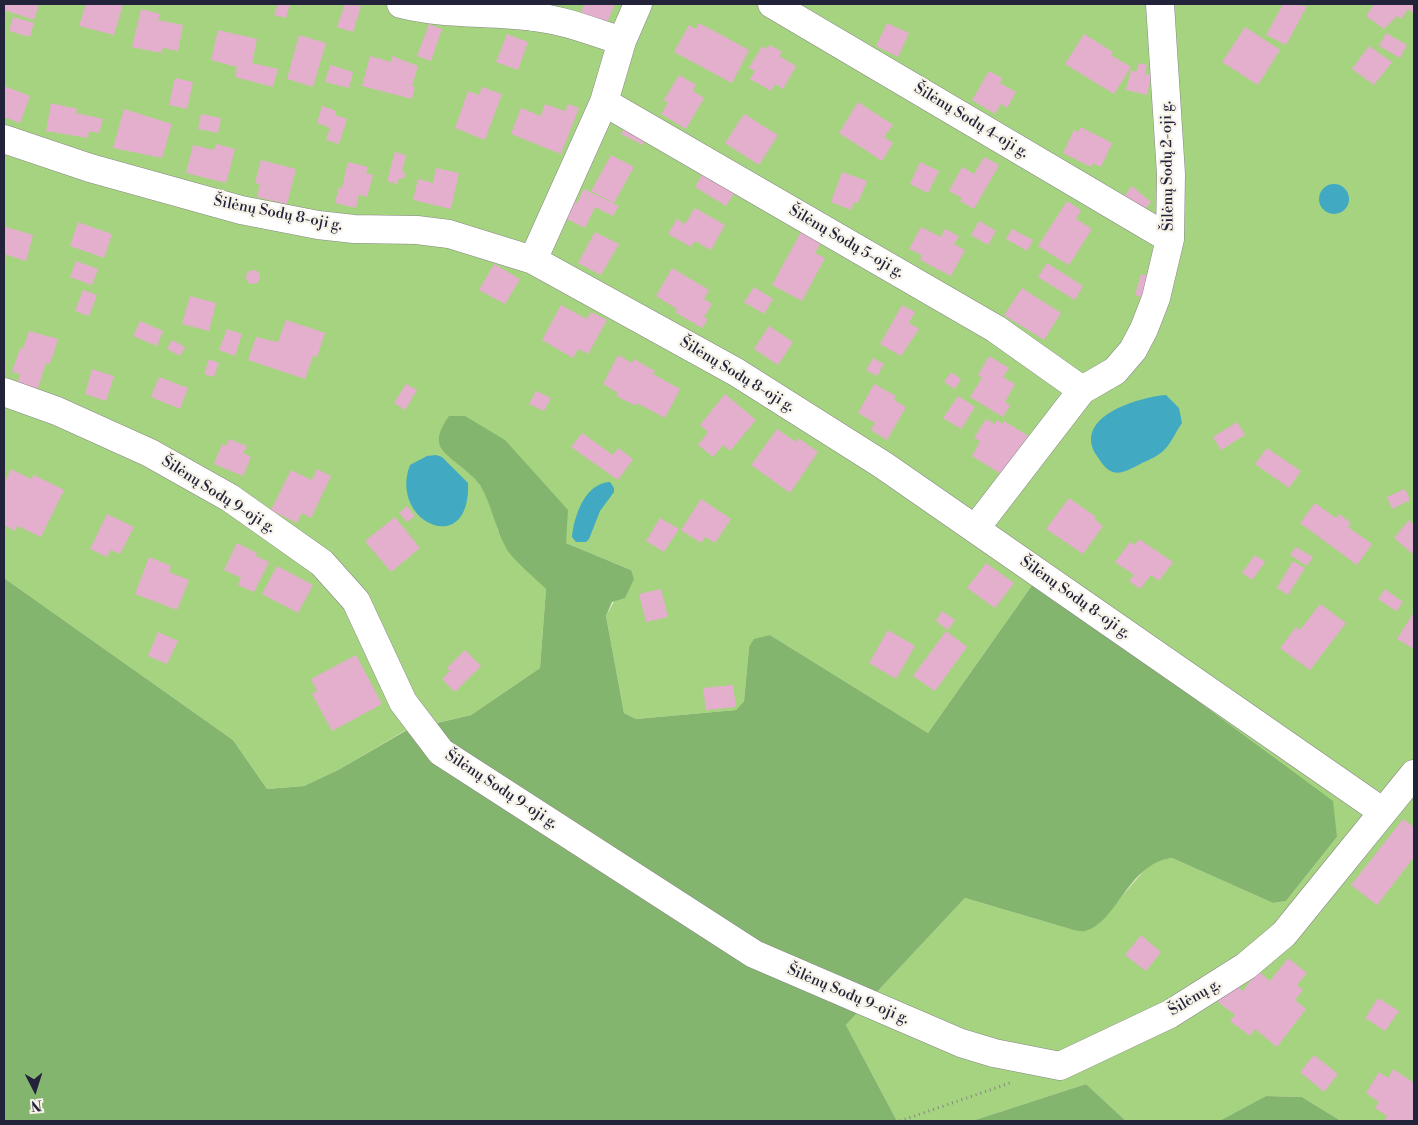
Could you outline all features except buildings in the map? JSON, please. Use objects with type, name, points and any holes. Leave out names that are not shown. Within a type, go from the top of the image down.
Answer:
[{"type":"street","points":[[401,4],[423,10],[534,16],[559,21],[622,40]]},
{"type":"street","points":[[534,260],[604,102],[622,40],[638,4]]},
{"type":"street","name":"Šilėnų Sodų 4-oji g.","points":[[772,4],[1170,239]]},
{"type":"street","name":"Šilėnų Sodų 2-oji g.","points":[[975,528],[1082,390],[1116,371],[1133,350],[1144,329],[1156,298],[1170,239],[1171,174],[1160,4]]},
{"type":"street","name":"Šilėnų Sodų 5-oji g.","points":[[604,102],[996,329],[1082,390]]},
{"type":"street","name":"Šilėnų Sodų 8-oji g.","points":[[4,139],[90,168],[241,210],[318,225],[354,229],[417,230],[449,234],[534,260],[736,372],[883,465],[1383,812]]},
{"type":"street","name":"Šilėnų Sodų 9-oji g.","points":[[4,392],[58,411],[150,452],[230,498],[322,563],[356,601],[403,702],[441,752],[754,954],[961,1043],[994,1053],[1060,1066]]},
{"type":"street","name":"Šilėnų g.","points":[[1060,1066],[1170,1014],[1246,966],[1284,934],[1414,774]]},
{"type":"path","points":[[900,1121],[1014,1082]]},
{"type":"green space","points":[[4,4],[1414,4],[1414,1121],[1341,1121],[1302,1097],[1266,1096],[1219,1121],[1126,1121],[1086,1084],[972,1121],[897,1121],[846,1025],[965,898],[1070,929],[1098,924],[1147,867],[1160,860],[1172,858],[1273,903],[1286,901],[1337,837],[1035,581],[928,733],[770,635],[749,647],[744,701],[736,710],[636,719],[624,713],[606,616],[631,570],[566,543],[441,448],[479,483],[491,504],[498,531],[546,589],[540,668],[471,715],[406,730],[338,770],[304,786],[267,789],[233,740],[4,578]]},
{"type":"green space","points":[[449,416],[465,416],[505,440],[568,510],[566,543],[631,570],[634,579],[625,598],[612,602],[606,616],[624,713],[636,719],[736,710],[744,701],[749,647],[754,639],[770,635],[928,733],[1035,581],[1333,801],[1337,837],[1286,901],[1273,903],[1172,858],[1157,862],[1144,870],[1106,917],[1096,926],[1085,931],[1070,929],[965,898],[846,1025],[897,1121],[4,1121],[4,578],[233,740],[267,789],[304,786],[338,770],[407,730],[471,715],[540,668],[546,589],[509,553],[480,485],[441,448],[439,435]]},
{"type":"green space","points":[[1086,1084],[1126,1121],[972,1121]]},
{"type":"green space","points":[[1266,1096],[1302,1097],[1341,1121],[1219,1121]]},
{"type":"water","points":[[1334,184],[1340,185],[1348,193],[1348,205],[1340,213],[1334,214],[1328,213],[1320,205],[1319,199],[1320,193],[1328,185]]},
{"type":"water","points":[[1166,395],[1179,408],[1182,423],[1167,446],[1157,455],[1128,470],[1117,473],[1108,470],[1097,456],[1091,442],[1093,430],[1100,420],[1125,405]]},
{"type":"water","points":[[436,455],[442,457],[468,483],[465,507],[457,521],[445,526],[432,524],[419,516],[410,503],[406,485],[410,465],[427,456]]},
{"type":"water","points":[[610,482],[614,492],[600,511],[589,539],[586,542],[576,542],[572,537],[573,529],[582,502],[594,488]]}]
